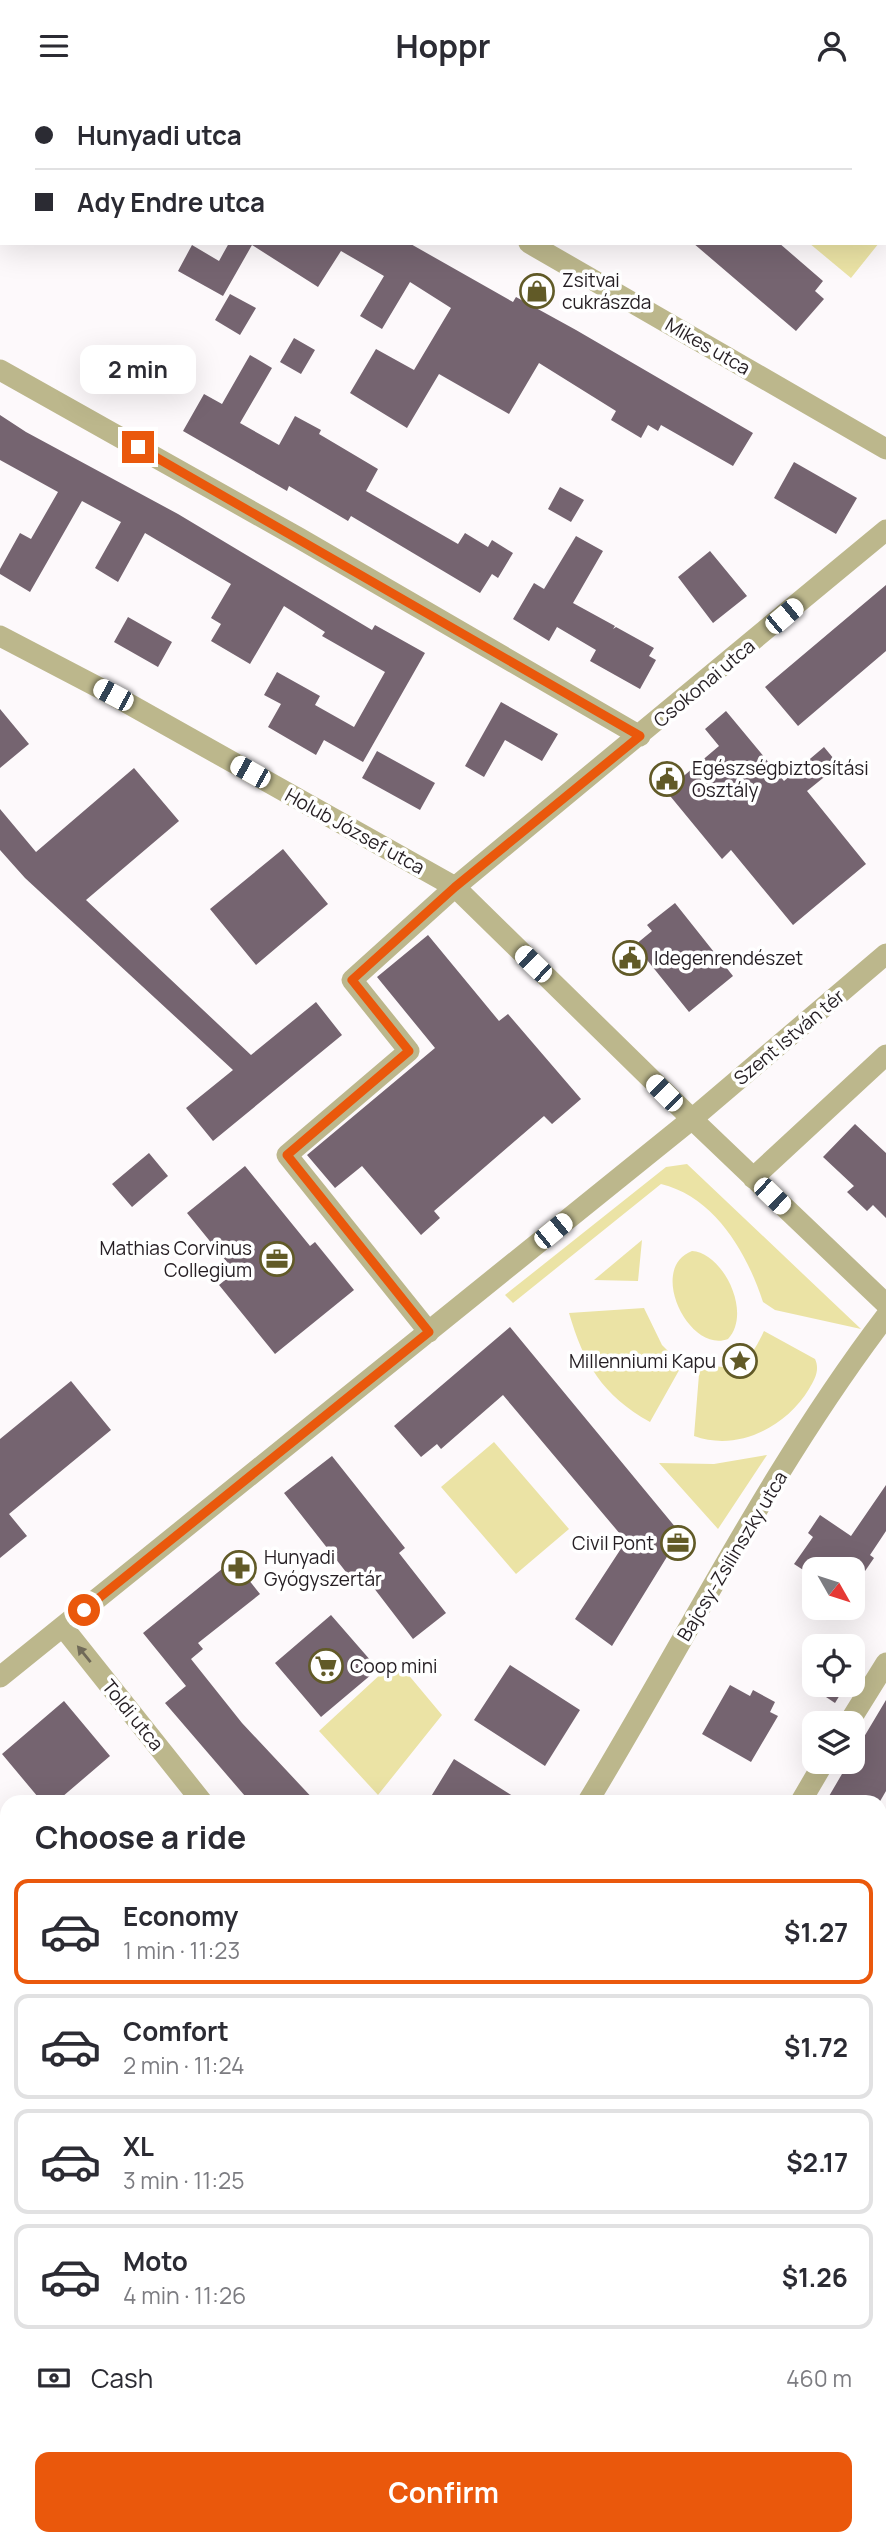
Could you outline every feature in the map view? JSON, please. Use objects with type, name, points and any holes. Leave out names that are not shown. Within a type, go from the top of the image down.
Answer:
[{"type":"street","name":"Mikes utca","points":[[532,245],[886,449]]},
{"type":"street","points":[[0,370],[299,537],[640,736]]},
{"type":"street","name":"Csokonai utca","points":[[429,1332],[287,1155],[409,1051],[352,980],[455,887],[886,530]]},
{"type":"street","name":"Holub József utca","points":[[0,636],[113,695],[455,887],[886,1304]]},
{"type":"street","name":"Szent István tér","points":[[0,1677],[692,1119],[886,954]]},
{"type":"street","points":[[753,1178],[886,1055]]},
{"type":"street","name":"Bajcsy-Zsilinszky utca","points":[[592,1795],[729,1557],[857,1354],[886,1315]]},
{"type":"street","name":"Toldi utca","points":[[63,1627],[197,1795]]},
{"type":"street","points":[[860,1711],[880,1689],[886,1663]]},
{"type":"street","points":[[805,1795],[817,1774]]},
{"type":"shaded area","points":[[811,245],[877,245],[851,278]]},
{"type":"shaded area","points":[[687,1164],[861,1329],[775,1310],[763,1302],[748,1265],[726,1229],[697,1201],[661,1184],[513,1303],[505,1295],[666,1167]]},
{"type":"shaded area","points":[[642,1240],[638,1281],[594,1280]]},
{"type":"shaded area","points":[[692,1251],[714,1261],[731,1285],[737,1314],[735,1328],[728,1339],[713,1340],[700,1334],[678,1307],[673,1290],[673,1274],[679,1260]]},
{"type":"shaded area","points":[[644,1308],[662,1345],[682,1365],[650,1422],[619,1401],[597,1377],[581,1348],[569,1313]]},
{"type":"shaded area","points":[[764,1331],[815,1359],[817,1371],[809,1389],[788,1415],[759,1433],[727,1441],[694,1436],[700,1362],[723,1367],[740,1364],[752,1352]]},
{"type":"shaded area","points":[[494,1442],[569,1529],[516,1574],[441,1487]]},
{"type":"shaded area","points":[[767,1455],[718,1529],[659,1463],[714,1464]]},
{"type":"shaded area","points":[[396,1660],[442,1715],[378,1795],[319,1731]]},
{"type":"building","points":[[192,245],[219,261],[228,245],[252,245],[223,296],[178,271]]},
{"type":"building","points":[[252,245],[413,245],[513,302],[516,297],[576,330],[753,433],[733,466],[661,425],[658,431],[648,425],[641,438],[611,420],[616,411],[539,363],[509,414],[439,374],[407,428],[350,393],[376,349],[414,370],[451,308],[410,282],[382,329],[360,316],[384,276],[341,251],[318,287]]},
{"type":"building","points":[[695,245],[781,245],[823,281],[815,291],[824,299],[796,331]]},
{"type":"building","points":[[230,294],[256,308],[240,335],[215,320]]},
{"type":"building","points":[[294,338],[315,350],[301,374],[280,362]]},
{"type":"building","points":[[250,355],[272,368],[240,423],[279,445],[295,416],[321,430],[319,434],[378,469],[366,491],[458,544],[465,533],[488,547],[492,540],[513,553],[498,578],[492,574],[480,593],[351,516],[348,521],[289,486],[287,491],[183,431],[204,394],[222,404]]},
{"type":"building","points":[[0,415],[26,432],[178,514],[372,630],[375,625],[425,653],[363,762],[324,740],[316,755],[268,727],[281,704],[264,695],[277,672],[320,696],[315,705],[354,727],[385,672],[322,636],[325,632],[284,606],[250,664],[211,641],[221,624],[211,618],[231,584],[145,533],[118,582],[95,568],[121,522],[82,501],[30,592],[0,574],[0,569],[20,533],[31,539],[58,492],[0,460]]},
{"type":"building","points":[[794,462],[857,498],[836,534],[774,498]]},
{"type":"building","points":[[560,487],[584,500],[571,522],[548,509]]},
{"type":"building","points":[[576,536],[603,551],[573,603],[615,626],[613,629],[616,627],[654,648],[649,656],[656,660],[640,689],[590,661],[596,650],[557,627],[549,641],[513,619],[534,583],[544,589]]},
{"type":"building","points":[[710,551],[747,596],[713,623],[678,577]]},
{"type":"building","points":[[886,585],[886,651],[798,726],[765,687]]},
{"type":"building","points":[[128,617],[172,642],[158,667],[114,642]]},
{"type":"building","points":[[501,702],[558,734],[542,761],[505,740],[484,777],[465,766]]},
{"type":"building","points":[[0,709],[29,744],[0,768]]},
{"type":"building","points":[[726,711],[784,781],[824,747],[839,765],[807,791],[866,864],[793,925],[731,850],[722,859],[666,791],[719,746],[705,729]]},
{"type":"building","points":[[377,751],[435,783],[420,810],[362,778]]},
{"type":"building","points":[[134,768],[179,821],[86,900],[251,1055],[316,1002],[342,1035],[213,1141],[186,1108],[233,1070],[25,878],[0,850],[0,809],[36,852]]},
{"type":"building","points":[[283,849],[328,904],[256,965],[210,909]]},
{"type":"building","points":[[675,903],[733,976],[689,1012],[635,945],[652,931],[647,925]]},
{"type":"building","points":[[428,935],[499,1021],[508,1014],[581,1099],[552,1124],[544,1116],[434,1211],[440,1218],[421,1235],[362,1166],[335,1188],[307,1155],[435,1048],[377,977]]},
{"type":"building","points":[[855,1124],[886,1153],[886,1218],[873,1205],[867,1211],[847,1192],[854,1186],[823,1157]]},
{"type":"building","points":[[149,1153],[168,1176],[132,1207],[112,1184]]},
{"type":"building","name":"Mathias Corvinus Collegium","points":[[245,1166],[310,1246],[315,1242],[354,1290],[275,1354],[219,1285],[235,1272],[187,1213]]},
{"type":"building","points":[[510,1327],[681,1534],[612,1646],[575,1619],[626,1541],[503,1395],[441,1449],[437,1444],[421,1457],[394,1426]]},
{"type":"building","points":[[71,1381],[111,1430],[9,1514],[27,1536],[0,1558],[0,1439]]},
{"type":"building","points":[[332,1456],[405,1548],[399,1553],[446,1613],[413,1639],[367,1579],[357,1586],[284,1493]]},
{"type":"building","points":[[886,1485],[886,1531],[870,1555],[874,1558],[865,1571],[865,1557],[802,1557],[802,1569],[794,1564],[813,1537],[808,1533],[820,1515],[851,1536]]},
{"type":"building","points":[[233,1560],[260,1594],[198,1643],[203,1649],[191,1659],[242,1723],[310,1795],[244,1795],[165,1703],[186,1686],[143,1633]]},
{"type":"building","name":"Coop mini","points":[[331,1615],[378,1669],[321,1717],[275,1663]]},
{"type":"building","points":[[510,1665],[580,1710],[545,1766],[474,1720]]},
{"type":"building","points":[[730,1685],[750,1696],[753,1690],[775,1702],[770,1712],[778,1716],[751,1762],[702,1734]]},
{"type":"building","points":[[826,1697],[839,1697],[835,1703]]},
{"type":"building","points":[[886,1700],[886,1791],[884,1795],[830,1795],[842,1774],[865,1774],[865,1735]]},
{"type":"building","points":[[64,1701],[110,1756],[64,1795],[36,1795],[2,1754]]},
{"type":"building","points":[[454,1759],[511,1795],[432,1795]]},
{"type":"place","name":"Zsitvai cukrászda","points":[[537,291]]},
{"type":"place","name":"Egészségbiztosítási Osztály","points":[[667,779]]},
{"type":"place","name":"Idegenrendészet","points":[[630,958]]},
{"type":"place","name":"Mathias Corvinus Collegium","points":[[277,1259]]},
{"type":"place","name":"Millenniumi Kapu","points":[[740,1361]]},
{"type":"place","name":"Civil Pont","points":[[678,1543]]},
{"type":"place","name":"Hunyadi Gyógyszertár","points":[[239,1568]]},
{"type":"place","name":"Coop mini","points":[[326,1666]]},
{"type":"route","points":[[84,1610],[429,1332],[287,1155],[409,1051],[352,980],[455,887],[640,736],[299,537],[138,447]]}]
